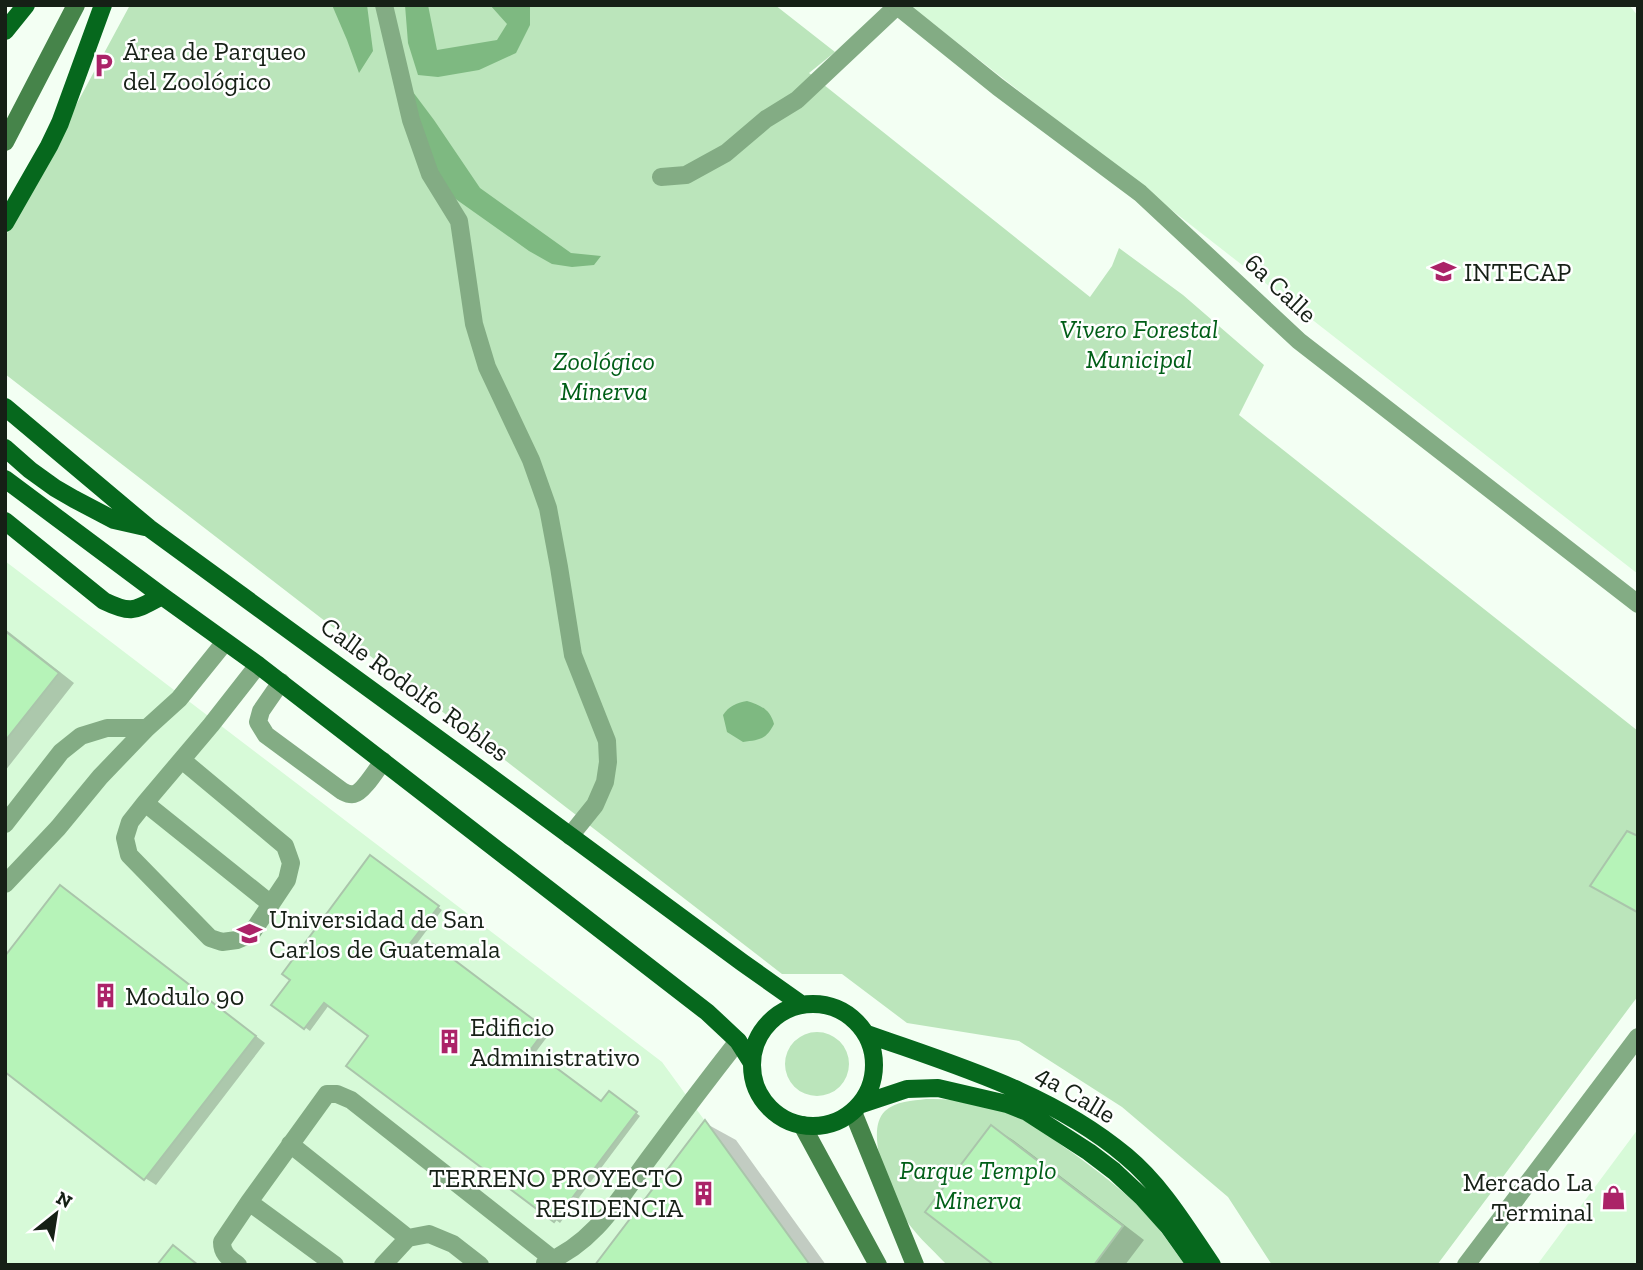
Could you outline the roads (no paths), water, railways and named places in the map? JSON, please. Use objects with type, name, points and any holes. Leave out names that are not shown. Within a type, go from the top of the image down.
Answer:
[{"type":"main road","points":[[7,25],[26,5]]},
{"type":"main road","points":[[5,142],[76,5]]},
{"type":"main road","points":[[5,223],[60,123],[103,5]]},
{"type":"main road","name":"Calle Rodolfo Robles","points":[[5,407],[149,528],[801,1004]]},
{"type":"main road","points":[[5,448],[30,470],[74,499],[114,520],[149,528]]},
{"type":"main road","points":[[5,479],[281,682],[707,1012],[738,1041],[752,1063]]},
{"type":"main road","points":[[5,521],[104,601],[118,608],[135,610],[162,596]]},
{"type":"main road","points":[[820,1003],[839,1009],[855,1019],[867,1034],[874,1055],[874,1076],[866,1096],[856,1108],[837,1121],[802,1125],[772,1110],[761,1096],[754,1080],[752,1063],[755,1043],[766,1025],[781,1012],[801,1004],[820,1003]]},
{"type":"main road","name":"4a Calle","points":[[867,1034],[998,1080],[1080,1123],[1127,1157],[1166,1198],[1212,1265]]},
{"type":"main road","name":"4a Calle","points":[[856,1108],[907,1089],[938,1088],[1007,1104],[1027,1112],[1114,1171],[1160,1217],[1196,1265]]},
{"type":"main road","points":[[856,1108],[915,1265]]},
{"type":"main road","points":[[802,1125],[878,1265]]},
{"type":"street","points":[[384,5],[411,120],[422,153],[430,174],[458,221],[474,324],[487,367],[531,460],[548,508],[573,655],[607,741],[605,782],[596,805],[570,836]]},
{"type":"street","points":[[661,177],[686,175],[726,153],[766,119],[797,100],[896,6]]},
{"type":"street","name":"6a Calle","points":[[896,6],[998,87],[1140,193],[1299,341],[1638,604]]},
{"type":"street","points":[[5,884],[100,778],[178,699],[225,642]]},
{"type":"street","points":[[182,760],[285,846],[291,863],[287,880],[251,934],[237,940],[222,942],[210,937],[130,856],[125,838],[130,822],[258,665]]},
{"type":"street","points":[[281,682],[261,711],[258,722],[267,735],[349,794],[356,793],[363,787],[383,761]]},
{"type":"street","points":[[5,824],[61,752],[81,736],[107,728],[147,728]]},
{"type":"street","points":[[145,803],[271,904]]},
{"type":"street","points":[[1466,1265],[1638,1037]]},
{"type":"street","points":[[238,1265],[225,1255],[222,1242],[327,1094],[337,1094],[365,1110],[548,1262],[596,1230],[738,1041]]},
{"type":"street","points":[[290,1144],[408,1238]]},
{"type":"street","points":[[249,1202],[335,1265]]},
{"type":"street","points":[[383,1265],[408,1238],[429,1234],[453,1244],[480,1265]]},
{"type":"place","name":"Área de Parqueo del Zoológico","points":[[103,66]]},
{"type":"place","name":"INTECAP","points":[[1444,272]]},
{"type":"place","name":"Universidad de San Carlos de Guatemala","points":[[249,934]]},
{"type":"place","name":"Modulo 90","points":[[105,996]]},
{"type":"place","name":"Edificio Administrativo","points":[[450,1042]]},
{"type":"place","name":"TERRENO PROYECTO RESIDENCIA","points":[[703,1193]]},
{"type":"place","name":"Mercado La Terminal","points":[[1613,1197]]},
{"type":"park label","name":"Vivero Forestal Municipal","points":[[1139,344]]},
{"type":"park label","name":"Zoológico Minerva","points":[[604,376]]},
{"type":"park label","name":"Parque Templo Minerva","points":[[978,1185]]}]
